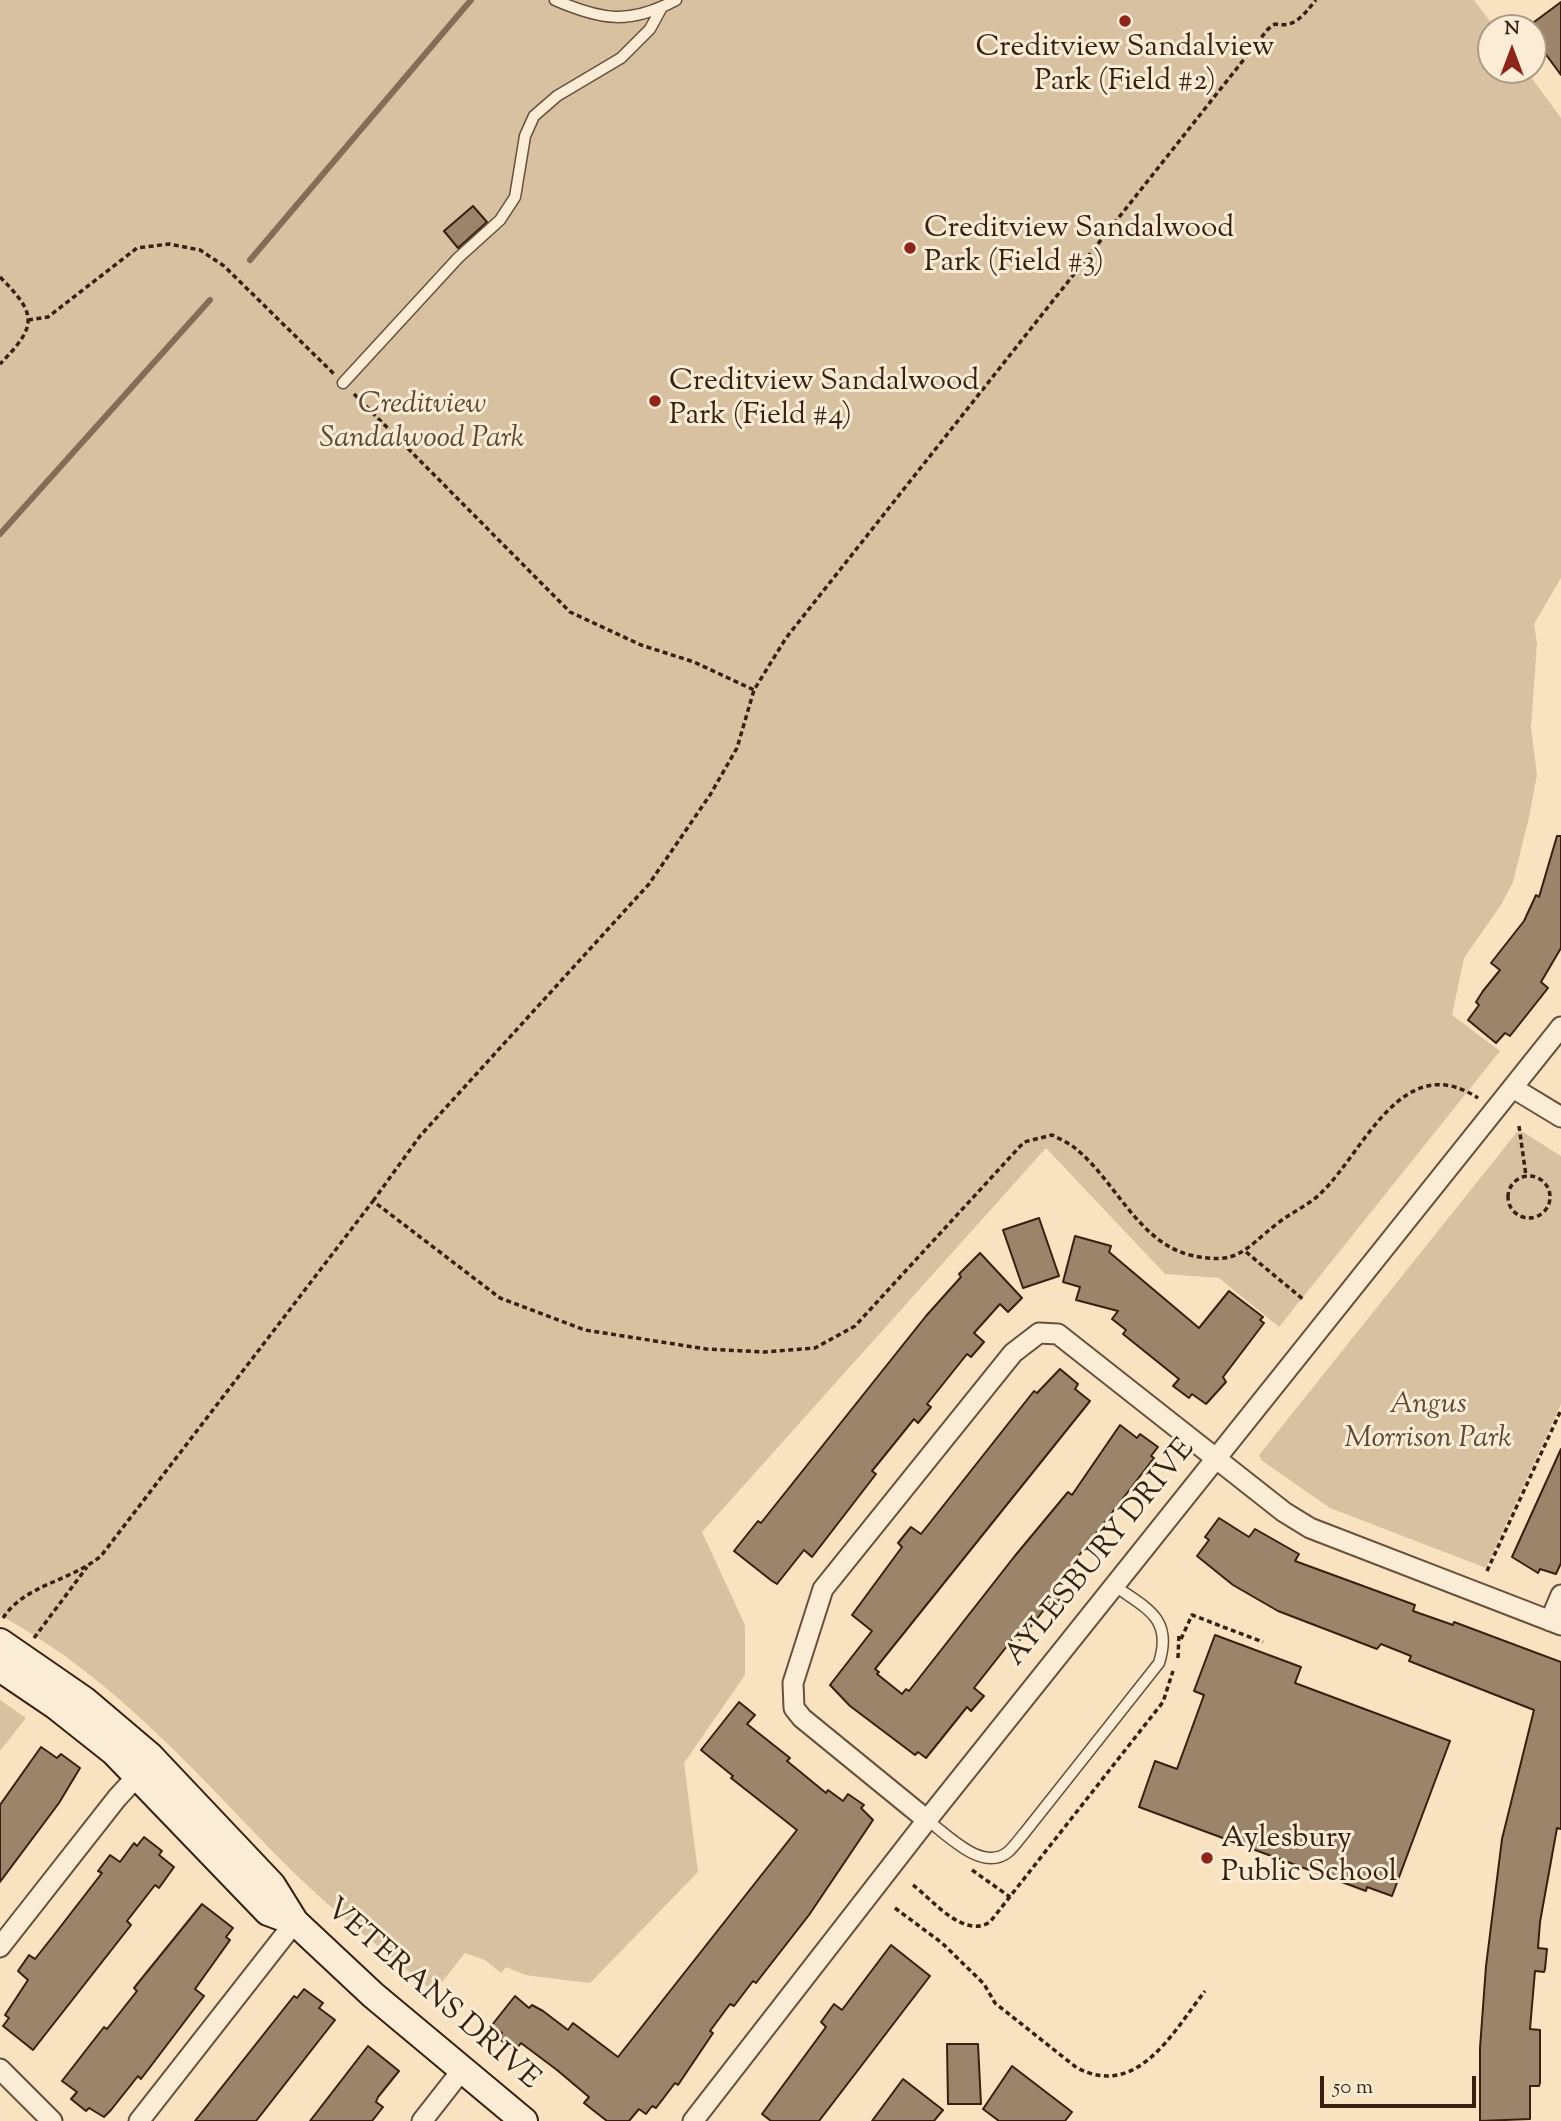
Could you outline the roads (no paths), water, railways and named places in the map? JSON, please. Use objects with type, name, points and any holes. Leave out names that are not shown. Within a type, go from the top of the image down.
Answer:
[{"type":"street","name":"AYLESBURY DRIVE","points":[[693,2121],[927,1820],[1561,1027]]},
{"type":"street","points":[[1513,1088],[1561,1117]]},
{"type":"street","points":[[927,1820],[802,1718],[794,1708],[793,1683],[822,1589],[1013,1353],[1032,1336],[1050,1332],[1058,1334],[1310,1528],[1556,1623],[1561,1595]]},
{"type":"street","name":"VETERANS DRIVE","points":[[1,1631],[150,1756],[272,1885],[295,1922],[373,1995],[524,2121]]},
{"type":"street","name":"VETERANS DRIVE","points":[[0,1668],[56,1706],[139,1774],[268,1912],[295,1922]]},
{"type":"street","points":[[0,1947],[117,1798],[139,1774]]},
{"type":"street","points":[[139,2121],[295,1922]]},
{"type":"street","points":[[0,2069],[52,2121]]},
{"type":"street","points":[[422,2121],[462,2070]]},
{"type":"lane","points":[[555,0],[606,18],[630,17],[676,0]]},
{"type":"lane","points":[[344,383],[458,258],[500,220],[515,197],[525,136],[534,116],[557,96],[621,58],[650,29],[662,7]]},
{"type":"lane","points":[[927,1820],[977,1855],[988,1859],[1008,1852],[1034,1821],[1159,1663],[1163,1649],[1162,1625],[1155,1616],[1115,1586]]},
{"type":"waterway","points":[[250,260],[471,0]]},
{"type":"waterway","points":[[0,534],[210,300]]},
{"type":"place","name":"Creditview Sandalview Park (Field #2)","points":[[1125,21]]},
{"type":"place","name":"Creditview Sandalwood Park (Field #3)","points":[[910,248]]},
{"type":"place","name":"Creditview Sandalwood Park (Field #4)","points":[[655,401]]},
{"type":"place","name":"Aylesbury Public School","points":[[1207,1858]]},
{"type":"park label","name":"Creditview Sandalwood Park","points":[[422,424]]},
{"type":"park label","name":"Angus Morrison Park","points":[[1428,1424]]}]
